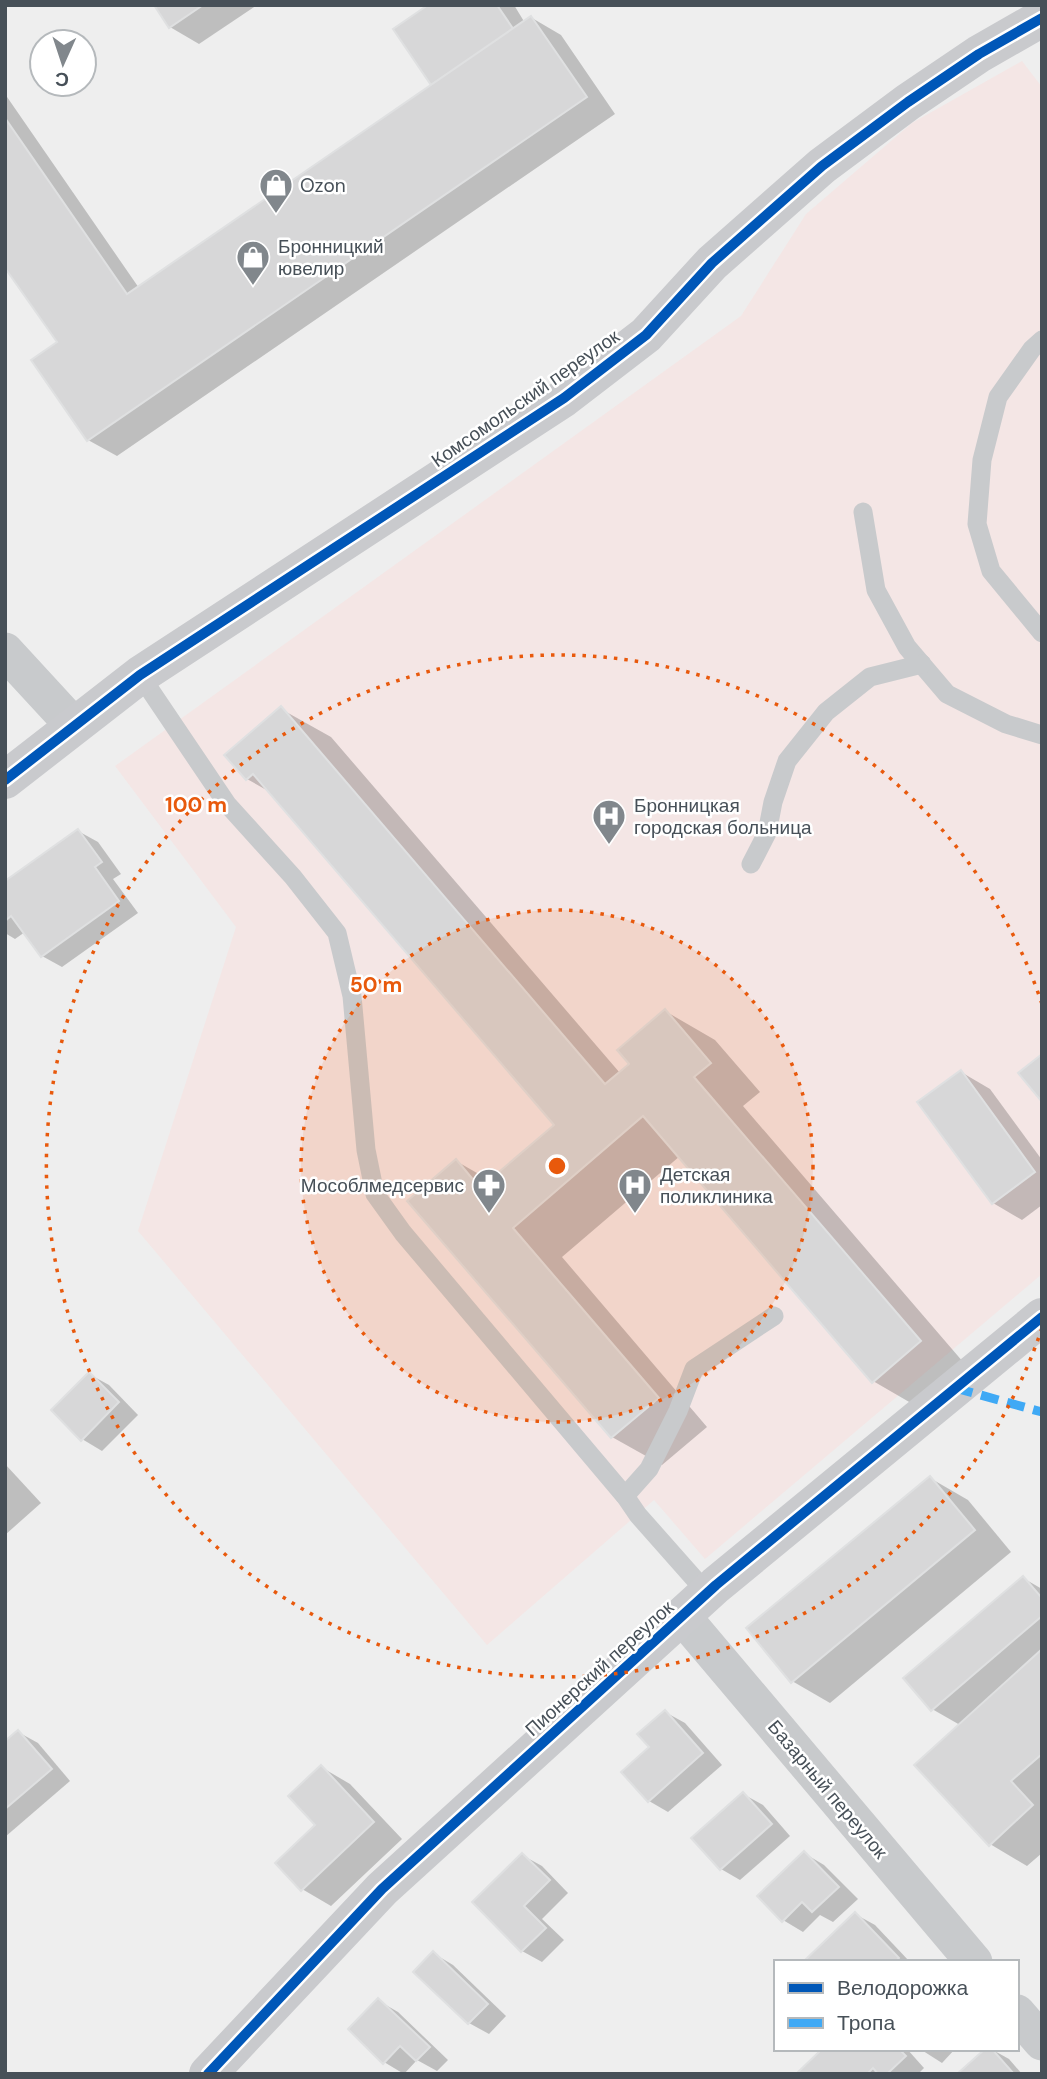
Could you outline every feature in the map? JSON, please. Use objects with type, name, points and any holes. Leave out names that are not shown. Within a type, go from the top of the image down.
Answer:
[{"type":"street","name":"Комсомольский переулок","points":[[5,780],[140,675],[597,374],[646,335],[712,263],[822,166],[908,102],[969,61],[1042,18]]},
{"type":"street","points":[[5,651],[74,726]]},
{"type":"street","name":"Пионерский переулок","points":[[208,2074],[382,1889],[695,1604],[1042,1317]]},
{"type":"street","name":"Базарный переулок","points":[[695,1604],[972,1960]]},
{"type":"street","points":[[1019,2015],[1042,2042]]},
{"type":"lane","points":[[1042,340],[1032,348],[998,397],[982,460],[978,524],[991,571],[1042,633]]},
{"type":"lane","points":[[863,512],[876,590],[908,648],[947,694],[1006,724],[1042,735]]},
{"type":"lane","points":[[751,864],[767,833],[773,802],[787,761],[826,712],[870,677],[922,664]]},
{"type":"lane","points":[[140,675],[227,804],[293,877],[337,933],[352,996],[366,1150],[375,1194],[403,1233],[625,1496],[695,1604]]},
{"type":"lane","points":[[625,1496],[649,1469],[678,1411],[694,1369],[774,1316]]},
{"type":"shaded area","name":"Бронницкая городская больница","points":[[1022,61],[1042,87],[1042,1274],[705,1559],[654,1500],[487,1645],[138,1231],[236,927],[115,766],[741,316],[806,214],[912,123]]},
{"type":"building","points":[[154,5],[203,5],[169,28]]},
{"type":"building","points":[[428,5],[497,5],[514,30],[431,85],[393,29]]},
{"type":"building","points":[[531,16],[587,97],[87,441],[31,360],[57,342],[5,268],[5,118],[127,294]]},
{"type":"building","points":[[281,706],[605,1084],[629,1064],[617,1050],[665,1009],[711,1063],[694,1077],[921,1341],[872,1383],[643,1116],[513,1228],[659,1398],[611,1438],[407,1201],[456,1159],[480,1188],[554,1125],[253,774],[246,780],[224,755]]},
{"type":"building","points":[[78,829],[102,862],[95,867],[119,901],[41,957],[11,916],[5,921],[5,881]]},
{"type":"building","points":[[1042,1054],[1042,1102],[1018,1073]]},
{"type":"building","points":[[961,1070],[1035,1172],[992,1204],[917,1102]]},
{"type":"building","points":[[89,1372],[119,1402],[81,1441],[51,1410]]},
{"type":"building","points":[[930,1476],[975,1530],[791,1683],[746,1628]]},
{"type":"building","points":[[1023,1576],[1042,1598],[1042,1616],[931,1711],[903,1678]]},
{"type":"building","points":[[1042,1649],[1042,1754],[1011,1781],[1033,1805],[989,1846],[914,1765]]},
{"type":"building","points":[[665,1710],[703,1753],[648,1802],[621,1772],[649,1747],[637,1734]]},
{"type":"building","points":[[18,1730],[52,1769],[5,1809],[5,1741]]},
{"type":"building","points":[[321,1765],[374,1822],[301,1891],[275,1863],[315,1825],[288,1796]]},
{"type":"building","points":[[743,1792],[772,1824],[720,1870],[691,1838]]},
{"type":"building","points":[[804,1851],[839,1887],[812,1912],[802,1902],[782,1922],[757,1896]]},
{"type":"building","points":[[522,1853],[550,1880],[524,1906],[546,1928],[521,1952],[472,1902]]},
{"type":"building","points":[[855,1912],[899,1958],[897,1960],[805,1960]]},
{"type":"building","points":[[433,1951],[488,2004],[468,2024],[413,1972]]},
{"type":"building","points":[[378,1998],[430,2047],[416,2061],[400,2046],[383,2064],[348,2029]]},
{"type":"building","points":[[820,2051],[901,2051],[906,2056],[887,2074],[878,2074],[873,2068],[867,2074],[796,2074]]},
{"type":"building","points":[[983,2051],[994,2051],[1014,2074],[957,2074]]},
{"type":"marked path","points":[[955,1388],[1042,1412]]},
{"type":"cycle path","points":[[5,780],[140,675],[564,398],[646,335],[712,263],[822,166],[908,102],[979,54],[1042,18]]},
{"type":"cycle path","points":[[208,2074],[382,1889],[716,1585],[1042,1317]]},
{"type":"place","name":"Ozon","points":[[276,215]]},
{"type":"place","name":"Бронницкий ювелир","points":[[253,287]]},
{"type":"place","name":"Бронницкая городская больница","points":[[609,846]]},
{"type":"place","name":"Мособлмедсервис","points":[[489,1215]]},
{"type":"place","name":"Детская поликлиника","points":[[635,1215]]}]
